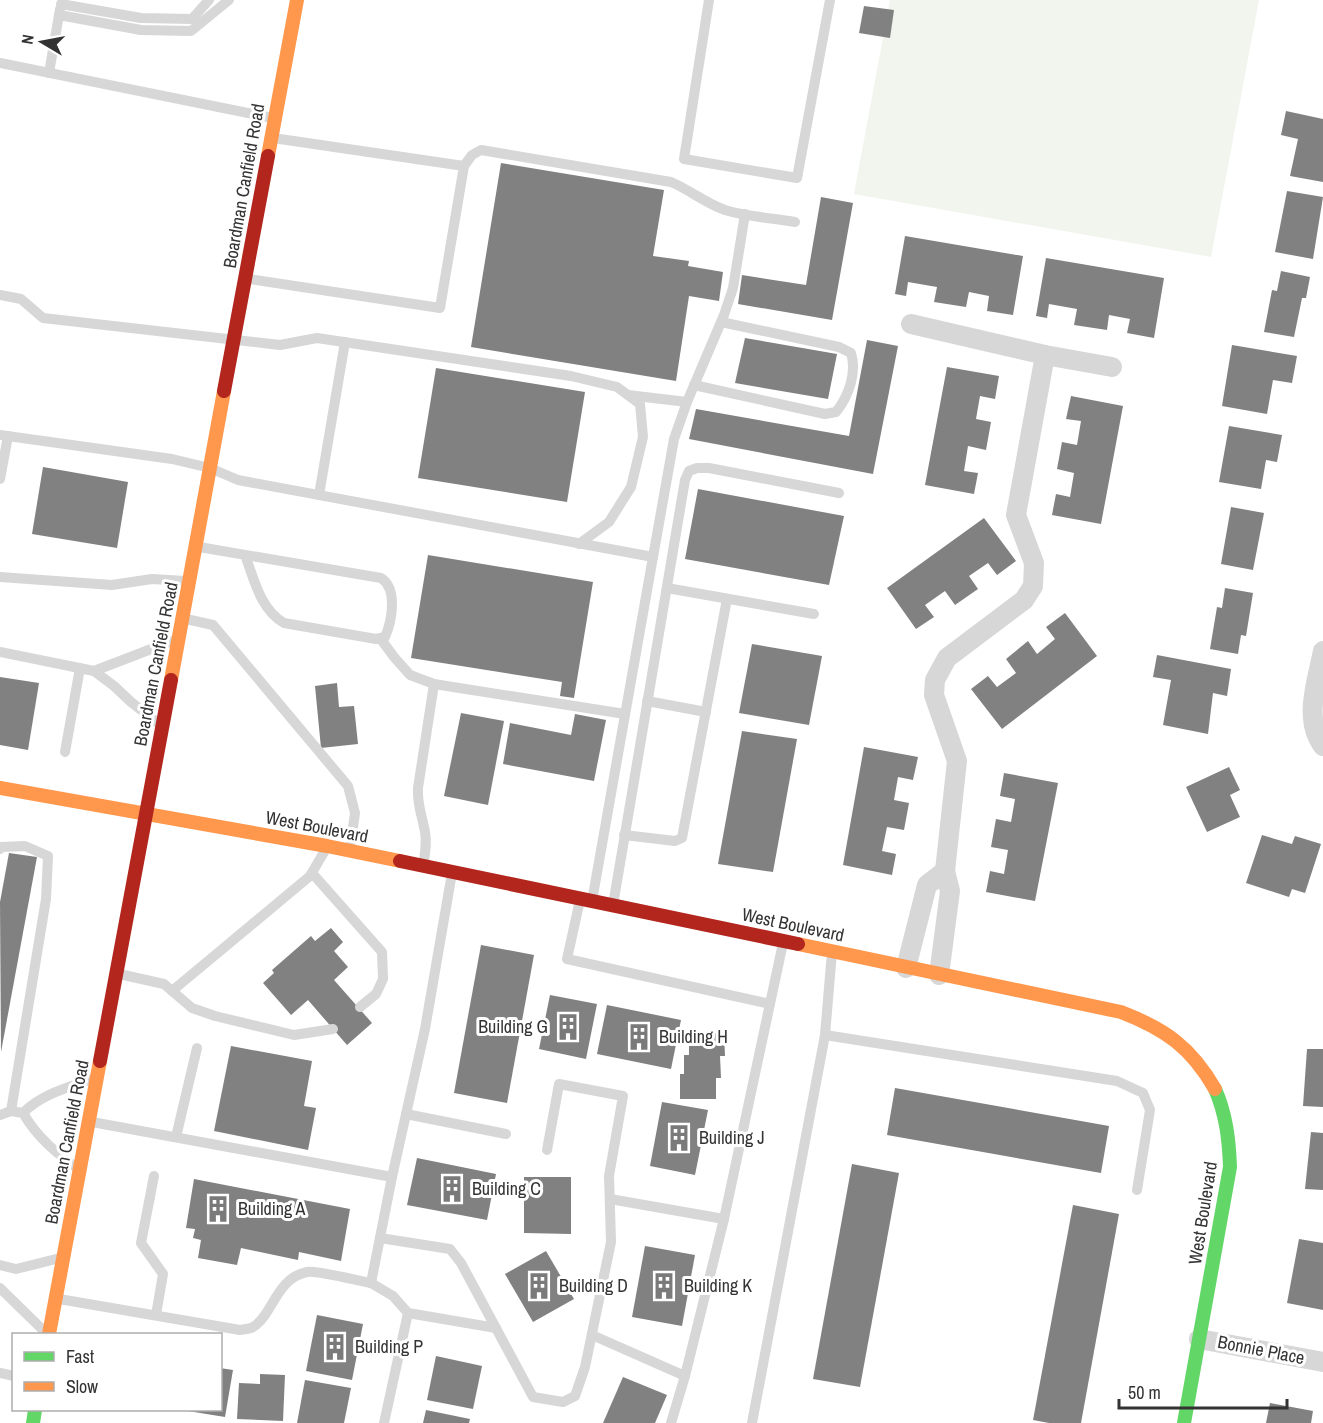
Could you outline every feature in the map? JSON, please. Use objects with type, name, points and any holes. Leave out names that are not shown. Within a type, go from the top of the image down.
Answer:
[{"type":"street","name":"Boardman Canfield Road","points":[[49,1333],[297,0]]},
{"type":"street","points":[[911,324],[1045,355],[1112,367]]},
{"type":"street","points":[[939,975],[950,891],[945,871],[957,760],[934,695],[935,680],[947,658],[1024,600],[1033,586],[1034,563],[1016,515],[1045,355]]},
{"type":"street","points":[[1323,651],[1312,709],[1313,725],[1318,740],[1323,746]]},
{"type":"street","name":"West Boulevard","points":[[0,788],[327,846],[1136,1017],[1155,1026],[1178,1041],[1203,1067],[1212,1081],[1225,1112],[1231,1147],[1230,1167],[1184,1423]]},
{"type":"street","points":[[906,968],[927,885],[945,871]]},
{"type":"street","name":"Bonnie Place","points":[[1199,1339],[1323,1362]]},
{"type":"lane","points":[[61,6],[141,18],[192,19],[209,0]]},
{"type":"lane","points":[[61,6],[141,30],[191,31],[229,0]]},
{"type":"lane","points":[[709,0],[684,159],[797,178],[830,0]]},
{"type":"lane","points":[[49,73],[61,6]]},
{"type":"lane","points":[[0,63],[275,118]]},
{"type":"lane","points":[[271,137],[464,166]]},
{"type":"lane","points":[[245,279],[440,308],[464,166],[472,155],[481,150],[671,182],[727,211],[795,222]]},
{"type":"lane","points":[[745,214],[733,288],[674,439],[625,714],[586,900],[567,959],[770,1004]]},
{"type":"lane","points":[[0,295],[21,298],[43,318],[280,345],[316,338],[571,376],[618,387],[640,404],[643,437],[631,487],[609,522],[579,544]]},
{"type":"lane","points":[[694,385],[825,414],[836,412],[844,402],[855,364],[851,353],[839,347],[721,322]]},
{"type":"lane","points":[[319,495],[345,342]]},
{"type":"lane","points":[[628,395],[687,402]]},
{"type":"lane","points":[[0,480],[4,435],[172,459],[210,468],[238,480],[653,557]]},
{"type":"lane","points":[[612,906],[685,480],[689,471],[709,468],[839,493]]},
{"type":"lane","points":[[196,546],[381,578],[388,583],[390,590],[391,620],[385,637],[376,639],[284,623],[274,617],[265,607],[245,555]]},
{"type":"lane","points":[[0,577],[112,585],[152,579],[190,581]]},
{"type":"lane","points":[[667,588],[814,614]]},
{"type":"lane","points":[[624,835],[675,841],[682,838],[727,599]]},
{"type":"lane","points":[[182,618],[213,625],[348,786],[355,813],[350,851]]},
{"type":"lane","points":[[93,671],[178,638]]},
{"type":"lane","points":[[380,638],[410,675],[434,684],[625,714]]},
{"type":"lane","points":[[0,652],[93,671],[162,727]]},
{"type":"lane","points":[[65,752],[80,668]]},
{"type":"lane","points":[[423,867],[427,846],[417,805],[418,788],[434,684]]},
{"type":"lane","points":[[646,701],[706,712]]},
{"type":"lane","points":[[0,849],[1,847],[26,846],[48,856],[46,899],[11,1110]]},
{"type":"lane","points":[[172,991],[283,900],[312,873],[327,846]]},
{"type":"lane","points":[[371,1283],[425,1029],[452,872]]},
{"type":"lane","points":[[312,873],[382,952],[384,979],[376,994],[360,1007]]},
{"type":"lane","points":[[671,1423],[686,1376],[724,1219],[783,942]]},
{"type":"lane","points":[[752,1423],[825,1035],[832,952]]},
{"type":"lane","points":[[116,974],[164,984],[192,1008],[215,1016],[294,1035],[333,1029]]},
{"type":"lane","points":[[825,1035],[1117,1081],[1143,1093],[1150,1110],[1137,1190]]},
{"type":"lane","points":[[176,1137],[197,1048]]},
{"type":"lane","points":[[23,1113],[46,1096],[97,1077]]},
{"type":"lane","points":[[380,1238],[450,1249],[461,1263],[533,1397],[563,1401],[575,1396],[585,1367],[610,1242],[609,1176],[623,1096],[559,1084],[547,1150]]},
{"type":"lane","points":[[0,1115],[11,1110],[23,1113],[33,1130],[50,1149],[80,1170]]},
{"type":"lane","points":[[406,1114],[506,1134]]},
{"type":"lane","points":[[89,1121],[392,1177]]},
{"type":"lane","points":[[154,1176],[141,1243],[163,1274],[156,1315]]},
{"type":"lane","points":[[610,1199],[724,1219]]},
{"type":"lane","points":[[0,1265],[16,1269],[63,1258]]},
{"type":"lane","points":[[56,1298],[240,1330],[253,1327],[267,1312],[277,1293],[292,1280],[308,1272],[371,1283],[393,1296],[408,1313],[496,1328]]},
{"type":"lane","points":[[0,1288],[47,1333]]},
{"type":"lane","points":[[384,1423],[408,1313]]},
{"type":"lane","points":[[592,1335],[686,1376]]},
{"type":"shaded area","points":[[890,0],[1259,0],[1211,257],[854,194]]},
{"type":"building","points":[[864,6],[894,10],[890,38],[859,33]]},
{"type":"building","points":[[1286,111],[1323,119],[1323,182],[1290,176],[1298,139],[1281,135]]},
{"type":"building","points":[[501,163],[664,190],[653,256],[689,261],[688,266],[723,272],[719,301],[689,296],[676,381],[471,347]]},
{"type":"building","points":[[1287,191],[1323,197],[1313,259],[1275,252]]},
{"type":"building","points":[[821,197],[853,203],[832,320],[738,304],[742,275],[806,285]]},
{"type":"building","points":[[905,236],[1023,256],[1013,315],[987,311],[989,296],[969,292],[966,307],[934,302],[937,287],[908,282],[906,296],[895,294]]},
{"type":"building","points":[[1046,258],[1164,278],[1154,338],[1127,333],[1130,319],[1109,315],[1107,330],[1074,325],[1077,309],[1049,304],[1047,318],[1036,316]]},
{"type":"building","points":[[1281,271],[1310,277],[1306,298],[1302,298],[1294,337],[1264,332],[1272,290],[1277,291]]},
{"type":"building","points":[[745,338],[837,354],[828,399],[735,383]]},
{"type":"building","points":[[867,340],[898,346],[873,474],[689,439],[696,409],[849,436]]},
{"type":"building","points":[[1232,345],[1297,356],[1292,383],[1273,380],[1267,414],[1222,406]]},
{"type":"building","points":[[947,367],[999,376],[995,399],[980,396],[976,419],[991,422],[986,450],[968,446],[964,471],[978,473],[974,494],[925,485]]},
{"type":"building","points":[[436,368],[585,392],[567,502],[418,478]]},
{"type":"building","points":[[1071,396],[1123,406],[1101,524],[1052,515],[1056,494],[1070,497],[1074,473],[1057,469],[1062,442],[1077,445],[1081,421],[1066,419]]},
{"type":"building","points":[[1229,426],[1282,435],[1277,462],[1266,460],[1261,489],[1219,482]]},
{"type":"building","points":[[43,467],[128,482],[117,548],[32,534]]},
{"type":"building","points":[[698,489],[844,516],[829,585],[685,559]]},
{"type":"building","points":[[1231,507],[1264,513],[1253,570],[1221,564]]},
{"type":"building","points":[[984,518],[1016,561],[997,575],[988,563],[969,576],[978,589],[955,605],[945,591],[925,605],[934,617],[916,629],[887,588]]},
{"type":"building","points":[[428,555],[593,582],[574,698],[560,696],[562,682],[411,658]]},
{"type":"building","points":[[1225,588],[1253,593],[1246,636],[1241,635],[1238,654],[1210,649],[1217,607],[1222,608]]},
{"type":"building","points":[[1065,613],[1097,656],[1002,729],[971,689],[988,676],[997,687],[1016,673],[1006,659],[1028,641],[1037,654],[1055,639],[1046,627]]},
{"type":"building","points":[[752,644],[822,656],[809,725],[739,713]]},
{"type":"building","points":[[1157,655],[1231,669],[1227,696],[1213,693],[1208,734],[1163,725],[1171,680],[1153,677]]},
{"type":"building","points":[[0,677],[39,683],[28,750],[0,745]]},
{"type":"building","points":[[337,683],[339,707],[354,706],[358,744],[321,748],[315,686]]},
{"type":"building","points":[[461,713],[504,721],[488,805],[444,796]]},
{"type":"building","points":[[575,714],[606,720],[594,781],[503,764],[510,723],[571,735]]},
{"type":"building","points":[[742,731],[797,739],[773,872],[718,864]]},
{"type":"building","points":[[864,747],[918,757],[913,780],[898,777],[894,800],[909,803],[904,830],[887,827],[882,851],[896,854],[892,875],[843,865]]},
{"type":"building","points":[[1229,767],[1240,790],[1230,795],[1240,817],[1207,832],[1186,787]]},
{"type":"building","points":[[1004,773],[1058,783],[1035,901],[986,892],[990,871],[1004,874],[1008,850],[991,847],[996,819],[1011,822],[1015,799],[1000,796]]},
{"type":"building","points":[[1262,835],[1292,844],[1295,836],[1321,844],[1305,893],[1292,889],[1289,897],[1246,883]]},
{"type":"building","points":[[9,853],[37,857],[1,1052],[0,902]]},
{"type":"building","points":[[331,928],[343,942],[334,951],[348,967],[334,980],[372,1023],[347,1045],[308,1000],[291,1015],[263,983],[274,973],[272,970],[311,936],[315,941]]},
{"type":"building","points":[[481,945],[534,955],[507,1103],[454,1093]]},
{"type":"building","name":"Building G","points":[[550,995],[597,1004],[586,1059],[539,1049]]},
{"type":"building","name":"Building H","points":[[607,1005],[681,1020],[671,1069],[597,1054]]},
{"type":"building","points":[[724,1032],[725,1056],[720,1056],[721,1078],[716,1078],[716,1099],[680,1099],[680,1074],[684,1074],[684,1055],[689,1055],[689,1033]]},
{"type":"building","points":[[231,1046],[312,1061],[304,1106],[316,1108],[308,1150],[214,1131]]},
{"type":"building","points":[[1307,1049],[1323,1049],[1323,1107],[1303,1106]]},
{"type":"building","points":[[895,1088],[1109,1126],[1101,1173],[887,1135]]},
{"type":"building","name":"Building J","points":[[662,1102],[708,1110],[695,1175],[650,1166]]},
{"type":"building","points":[[1311,1132],[1323,1133],[1323,1190],[1305,1189]]},
{"type":"building","name":"Building C","points":[[417,1158],[496,1174],[487,1220],[407,1205]]},
{"type":"building","points":[[852,1164],[899,1173],[860,1387],[813,1379]]},
{"type":"building","points":[[524,1177],[571,1177],[571,1234],[524,1233]]},
{"type":"building","points":[[194,1179],[350,1209],[341,1261],[299,1252],[298,1260],[241,1248],[237,1265],[198,1258],[201,1240],[193,1238],[195,1229],[186,1228]]},
{"type":"building","points":[[1073,1205],[1119,1214],[1081,1423],[1049,1423],[1033,1420]]},
{"type":"building","points":[[1299,1239],[1323,1243],[1323,1310],[1287,1303]]},
{"type":"building","name":"Building K","points":[[645,1246],[695,1255],[682,1326],[632,1317]]},
{"type":"building","name":"Building D","points":[[546,1251],[574,1299],[533,1322],[505,1274]]},
{"type":"building","name":"Building P","points":[[317,1315],[363,1324],[352,1380],[306,1371]]},
{"type":"building","points":[[436,1356],[482,1366],[473,1409],[427,1400]]},
{"type":"building","points":[[222,1368],[233,1370],[225,1417],[188,1411],[222,1411]]},
{"type":"building","points":[[260,1374],[285,1375],[283,1421],[237,1419],[239,1383],[260,1384]]},
{"type":"building","points":[[623,1377],[667,1395],[655,1423],[603,1423]]},
{"type":"building","points":[[305,1380],[351,1388],[344,1423],[297,1423]]},
{"type":"building","points":[[1270,1403],[1313,1411],[1311,1423],[1266,1423]]},
{"type":"building","points":[[426,1410],[470,1419],[469,1423],[423,1423]]},
{"type":"traffic: fast","points":[[1184,1423],[1230,1167],[1226,1127],[1215,1089]]},
{"type":"traffic: fast","points":[[33,1423],[35,1411]]},
{"type":"traffic: slow","points":[[268,156],[297,0]]},
{"type":"traffic: slow","points":[[171,680],[224,391]]},
{"type":"traffic: slow","points":[[0,788],[400,861]]},
{"type":"traffic: slow","points":[[798,944],[1121,1012],[1151,1025],[1176,1041],[1206,1074],[1215,1089]]},
{"type":"traffic: slow","points":[[49,1333],[100,1061]]},
{"type":"traffic: jam","points":[[224,391],[268,156]]},
{"type":"traffic: jam","points":[[100,1061],[171,680]]},
{"type":"traffic: jam","points":[[400,861],[798,944]]},
{"type":"place","name":"Building G","points":[[568,1027]]},
{"type":"place","name":"Building H","points":[[639,1037]]},
{"type":"place","name":"Building J","points":[[679,1138]]},
{"type":"place","name":"Building C","points":[[452,1189]]},
{"type":"place","name":"Building A","points":[[218,1209]]},
{"type":"place","name":"Building D","points":[[539,1286]]},
{"type":"place","name":"Building K","points":[[664,1286]]},
{"type":"place","name":"Building P","points":[[335,1347]]}]
